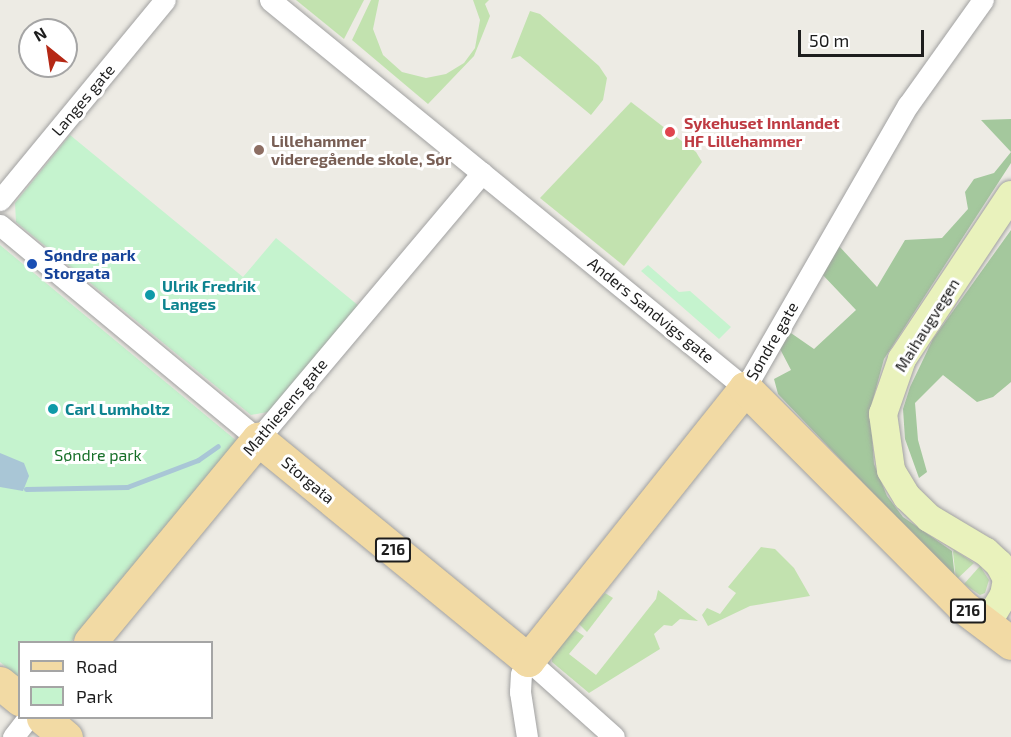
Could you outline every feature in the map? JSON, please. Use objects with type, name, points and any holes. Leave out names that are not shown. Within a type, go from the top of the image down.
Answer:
[{"type":"main road","name":"Anders Sandvigs gate","points":[[745,388],[949,594],[999,634]]},
{"type":"main road","name":"Søndre gate","points":[[528,660],[745,388]]},
{"type":"main road","name":"Mathiesens gate","points":[[91,641],[258,439]]},
{"type":"main road","name":"Storgata","points":[[258,439],[528,660]]},
{"type":"main road","points":[[0,682],[18,697]]},
{"type":"main road","points":[[45,719],[66,737]]},
{"type":"street","name":"Langes gate","points":[[0,200],[165,0]]},
{"type":"street","name":"Anders Sandvigs gate","points":[[270,0],[745,388]]},
{"type":"street","name":"Søndre gate","points":[[745,388],[908,105],[984,0]]},
{"type":"street","name":"Mathiesens gate","points":[[258,439],[482,173]]},
{"type":"street","name":"Maihaugvegen","points":[[999,634],[1007,579],[999,564],[986,552],[930,518],[907,497],[891,470],[883,414],[902,358],[1011,195]]},
{"type":"street","name":"Storgata","points":[[0,225],[258,439]]},
{"type":"street","name":"Storgata","points":[[528,660],[614,737]]},
{"type":"street","points":[[527,737],[520,692],[521,674],[528,660]]},
{"type":"street","points":[[12,737],[26,719]]},
{"type":"green space","points":[[296,0],[364,0],[344,39]]},
{"type":"green space","points":[[371,0],[379,0],[373,29],[383,55],[402,72],[426,78],[446,74],[464,63],[475,48],[480,20],[473,0],[489,0],[485,4],[490,16],[474,56],[428,104],[352,40]]},
{"type":"green space","points":[[530,11],[540,14],[599,66],[607,78],[603,100],[591,115],[520,56],[511,59]]},
{"type":"green space","points":[[631,102],[696,152],[702,162],[624,266],[540,198]]},
{"type":"green space","points":[[1011,119],[1011,152],[981,120]]},
{"type":"green space","points":[[70,135],[243,277],[276,238],[359,306],[273,411],[251,415],[16,222],[15,203]]},
{"type":"green space","points":[[1011,152],[1011,163],[884,359],[870,410],[874,464],[887,496],[903,517],[952,551],[955,579],[778,394],[774,379],[791,370],[779,347],[788,331],[814,349],[856,310],[821,273],[838,245],[877,287],[905,240],[942,238],[968,209],[965,192],[974,179],[994,173]]},
{"type":"green space","points":[[1011,230],[1011,382],[993,397],[977,402],[943,375],[915,403],[918,440],[927,472],[919,478],[905,439],[903,409],[910,387],[933,339]]},
{"type":"green space","name":"Søndre park","points":[[0,245],[238,442],[72,641],[18,641],[18,677],[0,662]]},
{"type":"green space","points":[[648,265],[679,292],[690,291],[731,327],[719,339],[641,271]]},
{"type":"green space","points":[[761,547],[775,549],[794,568],[810,596],[750,606],[708,626],[702,615],[707,608],[720,614],[736,593],[728,587]]},
{"type":"green space","points":[[954,550],[974,563],[956,580],[953,552]]},
{"type":"green space","points":[[980,566],[989,580],[985,593],[980,595],[964,584]]},
{"type":"green space","points":[[658,590],[698,621],[680,619],[672,626],[664,625],[654,634],[660,649],[589,693],[552,662],[552,655],[574,629],[584,636],[569,654],[596,675],[656,599]]},
{"type":"green space","points":[[605,593],[613,598],[587,632],[578,623]]},
{"type":"water","points":[[0,453],[24,463],[29,476],[23,491],[0,487]]},
{"type":"waterway","points":[[26,489],[127,487],[198,460],[218,446]]},
{"type":"place","name":"Sykehuset Innlandet HF Lillehammer","points":[[670,132]]},
{"type":"place","name":"Lillehammer videregående skole, Sør","points":[[259,150]]},
{"type":"place","name":"Søndre park Storgata","points":[[32,264]]},
{"type":"place","name":"Ulrik Fredrik Langes","points":[[150,295]]},
{"type":"place","name":"Carl Lumholtz","points":[[53,409]]}]
